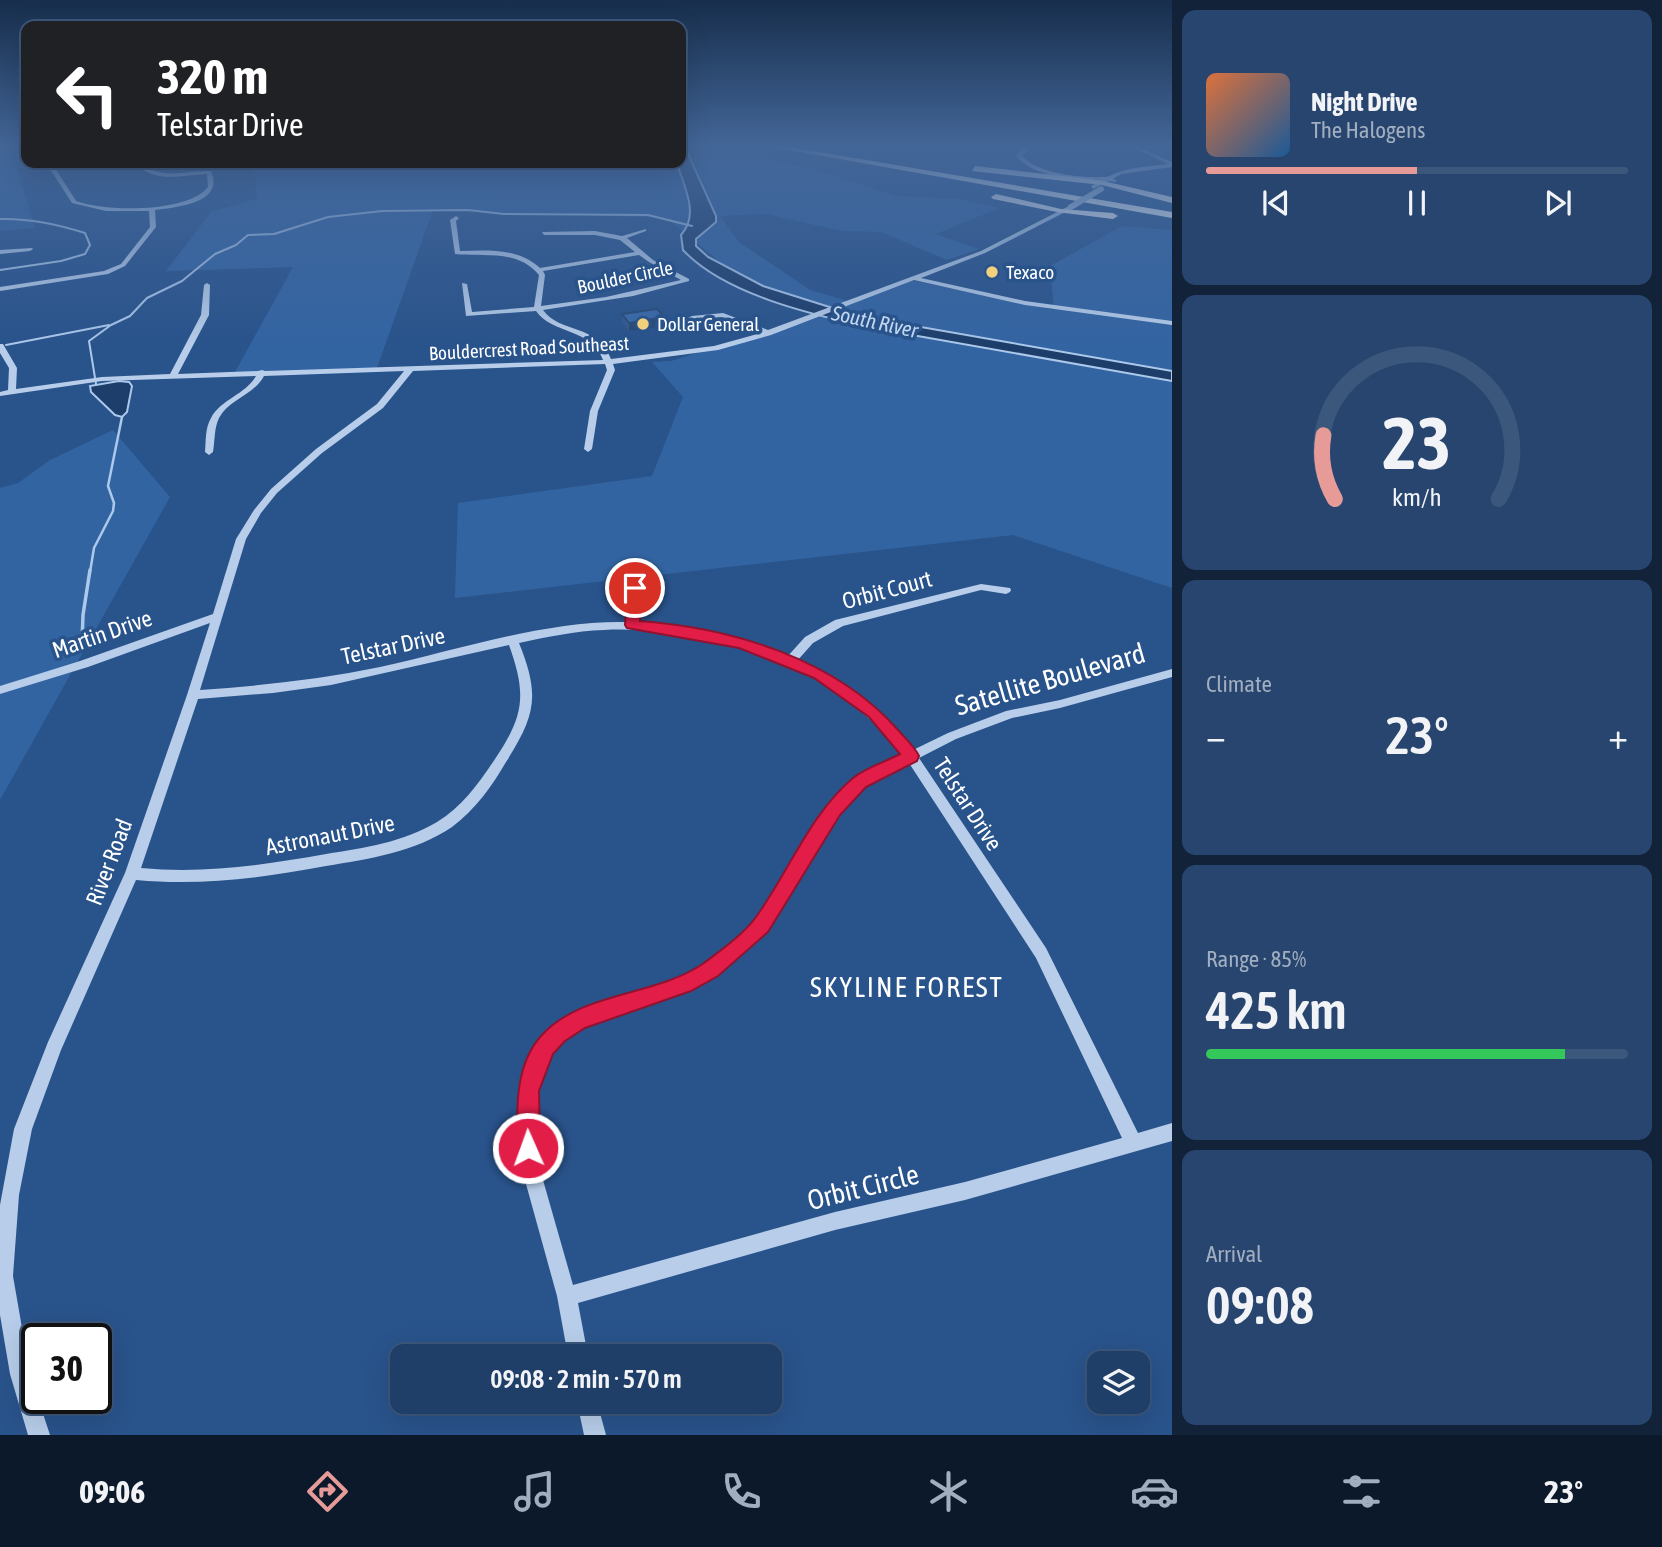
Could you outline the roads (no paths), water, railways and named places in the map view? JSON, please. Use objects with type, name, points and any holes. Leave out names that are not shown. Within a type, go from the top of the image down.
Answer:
[{"type":"highway","points":[[1044,212],[1046,216]]},
{"type":"highway","points":[[1095,212],[1172,222]]},
{"type":"street","points":[[0,289],[94,276],[118,268],[153,227],[152,212]]},
{"type":"street","name":"Bouldercrest Road Southeast","points":[[1037,224],[1035,222],[1055,212]]},
{"type":"street","name":"Bouldercrest Road Southeast","points":[[0,394],[93,380],[262,372],[609,362],[715,348],[768,333],[983,252],[1057,212]]},
{"type":"street","points":[[456,218],[453,220],[457,253],[507,255],[526,261],[539,270],[542,283],[537,303],[539,309],[555,321],[594,339],[609,362],[611,370],[594,411],[588,449]]},
{"type":"street","points":[[622,238],[643,230]]},
{"type":"street","name":"Boulder Circle","points":[[539,309],[644,293],[687,280],[640,253],[622,238],[595,233],[544,233]]},
{"type":"street","points":[[0,252],[30,249]]},
{"type":"street","points":[[539,270],[640,253]]},
{"type":"street","points":[[912,278],[1025,303],[1172,323]]},
{"type":"street","points":[[464,284],[469,314],[539,309]]},
{"type":"street","points":[[173,376],[205,315],[207,285]]},
{"type":"street","points":[[692,317],[723,315],[768,333]]},
{"type":"street","points":[[0,346],[13,368],[12,392]]},
{"type":"street","name":"River Road","points":[[38,1435],[20,1374],[2,1278],[10,1195],[23,1129],[54,1048],[132,873],[193,695],[241,539],[257,512],[293,473],[380,406],[410,369]]},
{"type":"street","points":[[209,452],[212,422],[217,415],[257,386],[262,372]]},
{"type":"street","name":"Orbit Court","points":[[790,661],[809,640],[839,623],[981,587],[1006,590]]},
{"type":"street","points":[[632,625],[635,588]]},
{"type":"street","name":"Martin Drive","points":[[0,690],[84,664],[217,616]]},
{"type":"street","name":"Telstar Drive","points":[[193,695],[303,686],[513,641],[593,627],[632,625],[659,627],[742,643],[819,674],[874,713],[911,756],[1041,953],[1133,1142]]},
{"type":"street","name":"Astronaut Drive","points":[[132,873],[189,877],[224,876],[300,865],[378,851],[418,839],[444,825],[465,808],[486,782],[512,744],[526,714],[529,692],[525,670],[513,641]]},
{"type":"street","name":"Satellite Boulevard","points":[[577,1344],[567,1296],[530,1166],[528,1091],[545,1046],[579,1020],[691,981],[734,951],[761,926],[842,800],[860,782],[952,736],[1010,714],[1060,704],[1172,673]]},
{"type":"street","name":"Orbit Circle","points":[[567,1296],[835,1221],[965,1191],[1172,1132]]},
{"type":"street","points":[[590,1414],[595,1435]]},
{"type":"water","name":"South River","points":[[690,212],[714,212],[716,222],[696,239],[696,246],[708,257],[763,286],[858,316],[1172,371],[1172,381],[867,327],[795,309],[744,290],[700,265],[683,250],[681,235]]},
{"type":"water","points":[[129,382],[132,386],[127,412],[122,417],[115,415],[91,392],[90,386]]},
{"type":"waterway","points":[[96,384],[89,341],[111,325],[130,316],[147,298],[182,281],[215,254],[236,245],[248,235],[274,234],[328,217],[373,212]]},
{"type":"waterway","points":[[486,212],[648,215],[692,226]]},
{"type":"waterway","points":[[0,219],[54,224],[75,230],[85,233],[90,245],[85,254],[61,261],[0,270]]},
{"type":"waterway","points":[[6,345],[109,325]]},
{"type":"waterway","points":[[90,572],[94,548],[113,511],[114,503],[108,486],[122,417]]},
{"type":"waterway","points":[[82,643],[90,570]]},
{"type":"place","name":"Texaco","points":[[992,272]]},
{"type":"place","name":"Dollar General","points":[[643,324]]},
{"type":"district","name":"SKYLINE FOREST","points":[[907,987]]}]
